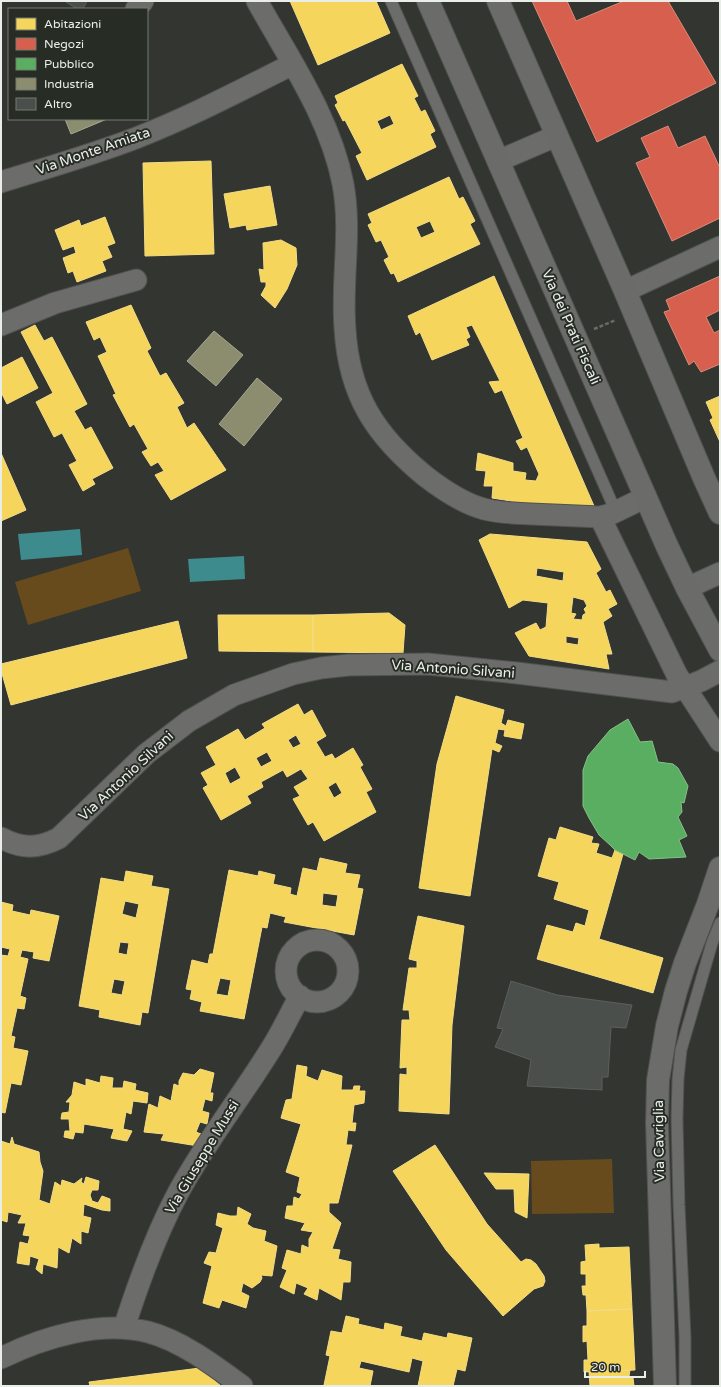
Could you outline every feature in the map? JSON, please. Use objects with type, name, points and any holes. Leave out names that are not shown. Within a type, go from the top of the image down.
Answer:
[{"type":"main road","name":"Via dei Prati Fiscali","points":[[428,1],[646,497],[687,588],[720,650]]},
{"type":"main road","points":[[498,1],[720,513]]},
{"type":"street","points":[[257,1],[310,96],[325,128],[341,176],[347,222],[344,320],[347,352],[356,387],[375,426],[409,463],[444,490],[469,504],[482,509],[500,512],[608,514],[646,497]]},
{"type":"street","name":"Via Monte Amiata","points":[[1,182],[138,137],[293,64]]},
{"type":"street","points":[[498,161],[556,136]]},
{"type":"street","points":[[625,291],[720,247]]},
{"type":"street","points":[[1,325],[55,303],[136,280]]},
{"type":"street","points":[[608,514],[662,646],[685,688],[720,741]]},
{"type":"street","points":[[687,588],[720,573]]},
{"type":"street","name":"Via Antonio Silvani","points":[[1,838],[11,843],[28,847],[47,844],[59,838],[146,754],[189,721],[234,695],[293,674],[321,668],[349,665],[412,663],[517,673],[672,692],[685,688],[720,671]]},
{"type":"street","name":"Via Cavriglia","points":[[665,1386],[658,1080],[667,1026],[676,991],[690,950],[714,896],[720,868]]},
{"type":"street","name":"Via Giuseppe Mussi","points":[[124,1328],[146,1261],[178,1192],[210,1140],[274,1044],[300,996]]},
{"type":"street","points":[[1,1358],[40,1341],[68,1333],[124,1328],[148,1332],[171,1341],[207,1361],[242,1386]]},
{"type":"lane","points":[[391,1],[608,514]]},
{"type":"lane","points":[[685,1386],[685,1337],[679,1211],[678,1079],[681,1050],[712,942],[720,923]]},
{"type":"path","points":[[589,331],[620,319]]},
{"type":"shaded area","points":[[128,548],[141,591],[28,625],[15,582]]},
{"type":"shaded area","points":[[612,1159],[614,1213],[532,1214],[531,1161]]},
{"type":"water","points":[[80,529],[82,555],[21,560],[18,534]]},
{"type":"water","points":[[244,556],[245,579],[190,582],[188,559]]},
{"type":"building: Abitazioni","points":[[290,1],[376,1],[390,33],[318,65]]},
{"type":"building: Abitazioni","points":[[402,64],[418,96],[414,98],[421,112],[425,110],[435,131],[430,134],[436,147],[367,180],[356,156],[362,153],[345,120],[343,121],[335,105],[338,103],[335,96]],"holes":[[[390,115],[394,124],[381,130],[377,121]]]},
{"type":"building: Abitazioni","points":[[211,161],[214,254],[145,256],[143,163]]},
{"type":"building: Abitazioni","points":[[449,177],[459,199],[463,197],[475,221],[470,224],[480,244],[398,282],[394,273],[391,274],[384,260],[389,257],[381,240],[376,242],[368,225],[372,223],[368,214]],"holes":[[[430,221],[435,232],[421,238],[416,227]]]},
{"type":"building: Abitazioni","points":[[270,186],[277,225],[247,230],[246,225],[230,228],[224,194]]},
{"type":"building: Abitazioni","points":[[105,217],[115,243],[107,246],[112,257],[102,261],[106,271],[77,282],[73,271],[68,273],[63,258],[76,253],[74,246],[63,250],[55,230],[79,220],[81,226]]},
{"type":"building: Abitazioni","points":[[281,240],[296,248],[297,265],[287,289],[275,308],[261,295],[266,286],[266,282],[261,282],[259,269],[264,270],[263,243]]},
{"type":"building: Abitazioni","points":[[494,276],[594,506],[510,505],[511,501],[492,498],[493,486],[484,486],[486,471],[476,470],[478,453],[513,463],[513,471],[526,473],[525,480],[536,481],[539,474],[527,447],[521,450],[516,441],[523,438],[502,390],[495,393],[489,382],[500,381],[472,325],[466,327],[470,337],[466,339],[469,345],[432,360],[420,332],[416,335],[408,316]]},
{"type":"building: Abitazioni","points":[[131,305],[151,348],[147,351],[160,376],[166,373],[184,403],[177,407],[187,428],[194,423],[226,470],[171,500],[155,475],[164,471],[158,462],[151,466],[142,452],[148,449],[134,424],[130,427],[113,395],[116,394],[98,356],[107,352],[100,337],[94,340],[86,322]]},
{"type":"building: Abitazioni","points":[[35,325],[44,341],[52,337],[87,404],[74,411],[85,430],[91,427],[113,468],[92,479],[95,484],[83,491],[69,465],[77,461],[62,433],[54,437],[36,402],[53,393],[21,332]]},
{"type":"building: Abitazioni","points":[[22,357],[38,388],[7,404],[1,392],[1,368]]},
{"type":"building: Abitazioni","points":[[720,396],[720,442],[710,420],[713,418],[706,402]]},
{"type":"building: Abitazioni","points":[[1,453],[26,510],[1,521]]},
{"type":"building: Abitazioni","points":[[490,534],[587,542],[601,569],[596,573],[606,592],[610,590],[617,604],[608,609],[612,616],[603,622],[612,654],[606,654],[609,669],[529,656],[515,633],[536,623],[540,630],[546,627],[548,603],[523,600],[509,608],[479,540]],"holes":[[[537,568],[564,572],[563,581],[536,576]],[[573,597],[584,600],[587,606],[584,609],[586,613],[583,615],[582,620],[573,619],[576,614],[571,613]],[[566,636],[579,638],[578,645],[566,643]]]},
{"type":"building: Abitazioni","points":[[389,613],[405,625],[403,653],[313,652],[313,615]]},
{"type":"building: Abitazioni","points":[[218,615],[313,615],[313,652],[219,651]]},
{"type":"building: Abitazioni","points":[[178,621],[187,658],[11,705],[1,670],[1,664]]},
{"type":"building: Abitazioni","points":[[456,696],[504,710],[501,723],[506,726],[508,720],[524,724],[521,739],[504,736],[505,730],[498,729],[495,743],[502,746],[499,752],[492,749],[470,896],[419,888],[437,764]]},
{"type":"building: Abitazioni","points":[[298,704],[304,715],[312,710],[326,736],[316,742],[325,757],[332,754],[335,759],[353,748],[363,765],[360,767],[372,789],[366,792],[376,812],[324,841],[313,822],[308,825],[293,799],[300,796],[294,787],[308,779],[301,769],[287,777],[283,770],[261,782],[263,787],[247,796],[251,803],[221,820],[203,788],[208,785],[201,773],[216,765],[206,747],[238,729],[245,740],[265,728],[262,724]],"holes":[[[296,735],[301,744],[293,748],[288,740]],[[267,752],[272,761],[261,767],[256,758]],[[235,767],[241,778],[230,784],[225,773]],[[336,782],[342,793],[334,798],[328,787]]]},
{"type":"building: Abitazioni","points":[[560,827],[593,837],[591,843],[599,844],[596,853],[612,858],[615,850],[623,854],[599,939],[663,958],[653,993],[537,959],[547,925],[573,932],[576,923],[585,926],[589,910],[554,899],[559,882],[538,876],[549,838],[556,840]]},
{"type":"building: Abitazioni","points":[[320,858],[347,864],[345,873],[360,875],[357,888],[363,889],[354,935],[284,922],[286,917],[270,913],[267,928],[262,927],[244,1019],[200,1011],[202,1002],[190,999],[192,990],[186,989],[192,960],[208,964],[210,954],[213,954],[229,870],[258,876],[259,871],[275,875],[273,884],[291,888],[290,894],[297,896],[303,868],[317,871]],"holes":[[[323,893],[338,895],[336,907],[322,905]],[[220,978],[231,980],[228,996],[216,994]]]},
{"type":"building: Abitazioni","points":[[126,871],[153,876],[151,886],[169,889],[148,1013],[142,1012],[140,1025],[99,1017],[100,1010],[79,1006],[101,878],[124,882]],"holes":[[[125,901],[139,904],[136,918],[122,914]],[[120,942],[129,943],[127,955],[118,953]],[[114,979],[125,981],[122,995],[111,993]]]},
{"type":"building: Abitazioni","points":[[1,902],[13,905],[12,911],[30,915],[31,910],[59,916],[49,961],[33,958],[34,952],[22,950],[20,957],[28,959],[20,996],[26,998],[24,1009],[17,1008],[11,1036],[15,1037],[13,1048],[28,1051],[21,1085],[11,1083],[5,1113],[1,1112],[1,955],[8,956],[10,949],[1,947]]},
{"type":"building: Abitazioni","points":[[418,916],[464,926],[452,1025],[449,1114],[399,1111],[400,1074],[407,1075],[407,1067],[400,1068],[402,1020],[410,1020],[409,1010],[403,1010],[409,968],[417,968],[417,961],[409,959]]},
{"type":"building: Abitazioni","points":[[297,1065],[307,1067],[306,1076],[318,1081],[322,1070],[342,1076],[341,1090],[353,1090],[354,1086],[360,1086],[359,1091],[365,1091],[364,1103],[354,1105],[352,1123],[356,1123],[355,1131],[348,1130],[346,1145],[352,1145],[338,1203],[329,1203],[329,1212],[341,1223],[332,1249],[340,1250],[338,1259],[351,1262],[350,1282],[343,1282],[341,1300],[319,1288],[317,1300],[304,1294],[308,1288],[296,1283],[294,1294],[280,1287],[287,1270],[282,1268],[287,1250],[301,1254],[302,1245],[309,1248],[309,1239],[313,1232],[301,1230],[305,1223],[285,1218],[287,1206],[293,1206],[294,1197],[299,1199],[302,1194],[297,1192],[300,1177],[286,1172],[301,1124],[281,1118],[286,1100],[292,1099]]},
{"type":"building: Abitazioni","points":[[200,1069],[214,1073],[210,1093],[213,1093],[212,1101],[205,1099],[202,1111],[209,1113],[207,1124],[200,1122],[196,1132],[201,1134],[198,1146],[161,1140],[164,1134],[144,1132],[149,1104],[158,1108],[160,1096],[171,1101],[174,1084],[179,1086],[179,1081],[183,1073],[194,1075]]},
{"type":"building: Abitazioni","points":[[101,1076],[113,1078],[112,1088],[123,1088],[124,1081],[136,1084],[135,1090],[148,1093],[147,1103],[133,1101],[131,1114],[126,1112],[123,1129],[132,1131],[127,1141],[111,1138],[114,1129],[84,1124],[83,1133],[75,1132],[73,1139],[64,1137],[65,1131],[70,1131],[69,1119],[61,1119],[62,1113],[69,1112],[70,1102],[66,1102],[72,1095],[74,1082],[86,1086],[86,1079],[100,1083]]},
{"type":"building: Abitazioni","points":[[12,1137],[14,1144],[39,1152],[43,1171],[39,1200],[50,1204],[55,1182],[61,1186],[62,1180],[74,1184],[82,1178],[81,1182],[84,1184],[86,1177],[99,1181],[98,1190],[92,1190],[90,1195],[92,1201],[98,1203],[102,1196],[110,1199],[110,1211],[84,1204],[83,1216],[91,1218],[88,1233],[81,1231],[81,1244],[72,1238],[69,1253],[58,1247],[57,1268],[43,1264],[42,1274],[36,1269],[39,1259],[30,1256],[29,1265],[17,1263],[20,1242],[28,1244],[30,1236],[23,1235],[26,1223],[18,1223],[22,1215],[8,1212],[7,1222],[1,1220],[1,1141],[10,1144]]},
{"type":"building: Abitazioni","points":[[435,1145],[487,1224],[521,1262],[526,1259],[531,1260],[536,1264],[544,1276],[545,1281],[543,1286],[534,1289],[503,1316],[446,1250],[393,1171]]},
{"type":"building: Abitazioni","points":[[484,1173],[529,1174],[527,1218],[515,1212],[514,1189],[496,1189]]},
{"type":"building: Abitazioni","points":[[238,1207],[251,1214],[247,1224],[253,1228],[266,1231],[264,1241],[277,1246],[272,1276],[261,1275],[262,1278],[260,1282],[252,1288],[243,1283],[241,1292],[249,1296],[246,1308],[222,1300],[219,1308],[203,1303],[212,1266],[204,1263],[209,1252],[216,1253],[223,1228],[216,1225],[218,1213],[237,1216]]},
{"type":"building: Abitazioni","points":[[599,1244],[599,1248],[629,1247],[632,1309],[587,1311],[586,1295],[583,1295],[582,1286],[586,1286],[586,1274],[581,1274],[581,1262],[586,1261],[585,1245]]},
{"type":"building: Abitazioni","points":[[632,1309],[635,1370],[584,1372],[584,1360],[588,1360],[587,1341],[583,1342],[583,1326],[587,1326],[587,1311]]},
{"type":"building: Abitazioni","points":[[346,1316],[359,1319],[358,1324],[384,1330],[385,1323],[402,1327],[400,1336],[422,1341],[424,1333],[447,1338],[448,1333],[472,1338],[465,1371],[457,1369],[453,1386],[418,1386],[423,1361],[412,1358],[409,1372],[361,1361],[359,1368],[373,1371],[370,1386],[324,1385],[330,1356],[326,1355],[331,1331],[342,1333]]},
{"type":"building: Abitazioni","points":[[200,1368],[221,1386],[90,1386],[89,1382]]},
{"type":"building: Abitazioni","points":[[630,1370],[629,1376],[633,1378],[634,1386],[590,1386],[589,1372]]},
{"type":"building: Negozi","points":[[532,1],[567,1],[576,21],[624,1],[668,1],[716,83],[597,142]]},
{"type":"building: Negozi","points":[[668,126],[678,148],[705,136],[720,168],[720,218],[672,241],[636,163],[650,157],[641,138]]},
{"type":"building: Negozi","points":[[720,276],[720,310],[706,317],[714,333],[720,330],[720,364],[701,372],[694,361],[689,365],[664,312],[670,310],[666,300]]},
{"type":"building: Pubblico","points":[[628,719],[640,742],[652,741],[658,762],[673,764],[678,768],[688,786],[684,803],[681,802],[682,812],[678,817],[687,836],[679,840],[686,857],[649,859],[639,852],[635,860],[615,850],[599,835],[583,806],[583,770],[588,756],[610,730]]},
{"type":"building: Industria","points":[[65,120],[105,120],[71,134]]},
{"type":"building: Industria","points":[[214,331],[243,355],[216,386],[187,361]]},
{"type":"building: Industria","points":[[257,378],[282,399],[244,446],[219,424]]},
{"type":"building: Altro","points":[[87,1],[84,8],[75,8],[66,2]]},
{"type":"building: Altro","points":[[511,981],[557,995],[632,1005],[626,1028],[611,1027],[608,1077],[602,1077],[602,1090],[527,1086],[531,1060],[495,1047],[503,1029],[497,1028]]}]
